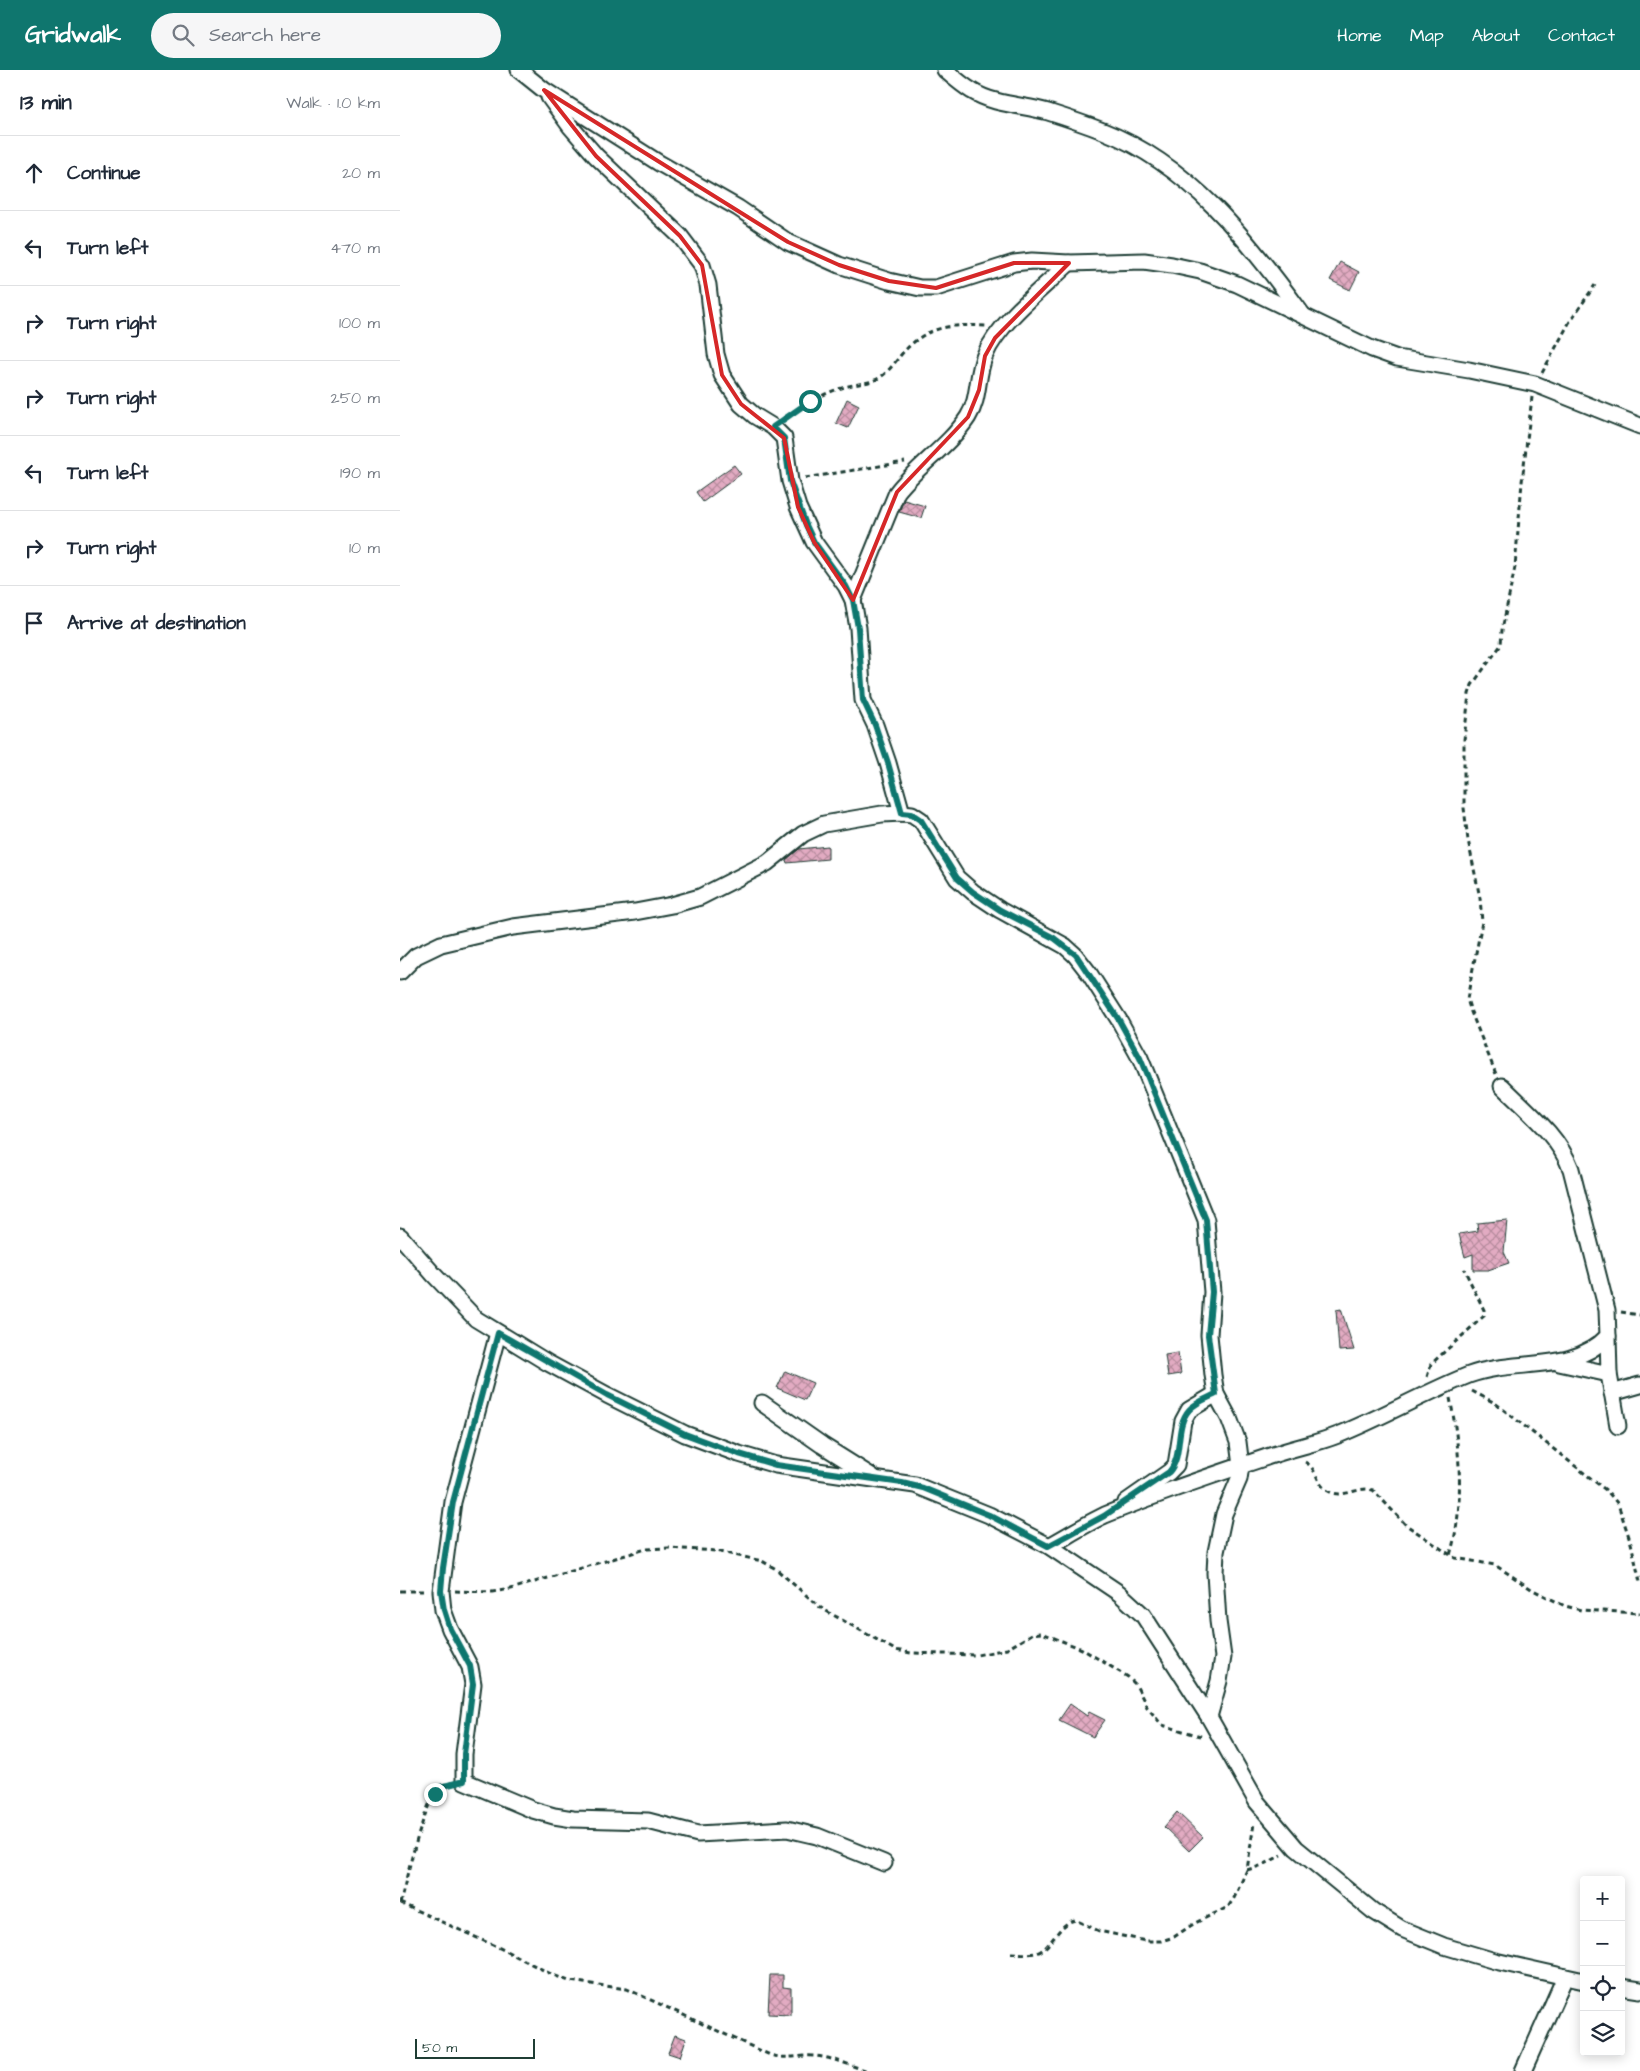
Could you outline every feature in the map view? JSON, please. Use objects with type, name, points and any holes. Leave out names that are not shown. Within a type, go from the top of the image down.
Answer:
[{"type":"street","points":[[519,70],[544,90],[659,163],[730,204],[788,242],[839,265],[889,281],[920,288],[936,288],[1014,263],[1032,261],[1070,263],[1144,261],[1191,269],[1237,284],[1372,349],[1398,358],[1535,384],[1640,426]]},
{"type":"street","points":[[944,70],[972,91],[982,96],[1048,112],[1104,132],[1148,153],[1177,173],[1220,212],[1274,276],[1303,316]]},
{"type":"street","points":[[544,90],[570,126],[596,156],[680,236],[702,265],[708,285],[716,354],[722,374],[741,404],[755,416],[773,427],[784,438],[790,481],[798,507],[814,542],[846,586],[853,600],[858,628],[863,700],[875,725],[902,813]]},
{"type":"street","points":[[853,600],[897,492],[968,418],[979,390],[985,356],[1003,328],[1070,263]]},
{"type":"street","points":[[400,972],[416,956],[441,944],[513,927],[635,912],[700,897],[767,863],[803,834],[814,828],[834,821],[902,813],[912,814],[921,820],[957,878],[973,892],[1000,910],[1054,938],[1076,955],[1140,1058],[1206,1220],[1212,1292],[1208,1335],[1216,1394],[1229,1418],[1238,1442],[1241,1466],[1237,1484],[1224,1514],[1216,1552],[1214,1573],[1223,1656],[1219,1681],[1209,1717]]},
{"type":"street","points":[[1502,1086],[1549,1133],[1565,1153],[1571,1169],[1607,1310],[1609,1374],[1618,1426]]},
{"type":"street","points":[[400,1236],[462,1306],[476,1319],[607,1395],[685,1434],[739,1454],[776,1465],[923,1488],[989,1515],[1048,1546],[1118,1592],[1143,1615],[1209,1717],[1257,1802],[1296,1848],[1373,1912],[1402,1929],[1444,1946],[1494,1961],[1580,1980]]},
{"type":"street","points":[[498,1333],[453,1502],[441,1591],[450,1629],[470,1666],[473,1684],[464,1754],[464,1781],[533,1810],[554,1816],[573,1819],[648,1821],[703,1834],[787,1829],[818,1836],[884,1863]]},
{"type":"street","points":[[1104,1516],[1241,1466],[1336,1436],[1471,1374],[1499,1368],[1550,1363],[1571,1358],[1594,1348],[1608,1336]]},
{"type":"street","points":[[1550,1363],[1575,1365],[1609,1374]]},
{"type":"street","points":[[1612,1393],[1640,1385]]},
{"type":"street","points":[[1048,1546],[1104,1516],[1169,1472],[1176,1465],[1183,1421],[1189,1410],[1216,1394]]},
{"type":"street","points":[[762,1403],[822,1445],[878,1480]]},
{"type":"street","points":[[1523,2071],[1565,1977]]},
{"type":"street","points":[[1625,1988],[1640,1990]]},
{"type":"path","points":[[1502,1086],[1474,1021],[1467,998],[1482,922],[1480,898],[1468,840],[1464,808],[1464,740],[1469,694],[1472,685],[1501,646],[1502,630],[1515,567],[1522,482],[1531,400],[1535,384],[1569,323],[1595,285]]},
{"type":"path","points":[[773,427],[810,401],[844,387],[876,380],[885,373],[916,339],[939,327],[961,325],[1003,328]]},
{"type":"path","points":[[790,481],[903,462],[926,461]]},
{"type":"path","points":[[1427,1393],[1428,1369],[1431,1364],[1484,1316],[1484,1310],[1464,1269]]},
{"type":"path","points":[[1450,1555],[1457,1532],[1460,1500],[1450,1384],[1483,1396],[1495,1404],[1607,1491],[1618,1504],[1639,1570],[1640,1582]]},
{"type":"path","points":[[1279,1453],[1307,1462],[1313,1469],[1319,1483],[1334,1494],[1367,1488],[1373,1490],[1406,1525],[1450,1555],[1468,1562],[1495,1565],[1541,1595],[1565,1606],[1581,1610],[1640,1613]]},
{"type":"path","points":[[400,1591],[492,1592],[511,1589],[646,1549],[668,1548],[716,1551],[762,1561],[776,1569],[821,1608],[895,1650],[911,1653],[977,1655],[1007,1649],[1032,1634],[1042,1633],[1082,1649],[1128,1676],[1162,1725],[1224,1743]]},
{"type":"path","points":[[464,1781],[440,1787],[435,1794],[422,1823],[400,1903],[504,1950],[553,1975],[569,1980],[627,1989],[770,2056],[789,2058],[824,2057],[868,2071]]},
{"type":"path","points":[[1011,1953],[1034,1953],[1041,1951],[1061,1929],[1070,1921],[1075,1920],[1100,1931],[1139,1939],[1161,1941],[1174,1937],[1195,1923],[1228,1906],[1234,1898],[1247,1870],[1257,1802]]},
{"type":"path","points":[[1247,1870],[1296,1848]]},
{"type":"highlighted area","points":[[544,90],[788,242],[839,265],[889,281],[936,288],[1014,263],[1069,263],[995,338],[985,356],[979,390],[968,417],[897,492],[853,600],[814,542],[798,507],[784,438],[741,404],[722,375],[702,265],[680,236],[596,156]]},
{"type":"building","points":[[1340,262],[1359,272],[1350,290],[1330,280]]},
{"type":"building","points":[[847,399],[859,405],[848,428],[836,423]]},
{"type":"building","points":[[734,465],[741,474],[703,502],[696,492]]},
{"type":"building","points":[[904,500],[925,506],[921,518],[899,512]]},
{"type":"building","points":[[828,846],[828,859],[787,863],[786,860],[799,849]]},
{"type":"building","points":[[1507,1220],[1504,1252],[1509,1263],[1488,1270],[1473,1270],[1473,1254],[1465,1257],[1459,1234],[1478,1231],[1477,1223]]},
{"type":"building","points":[[1341,1309],[1354,1350],[1339,1351],[1336,1310]]},
{"type":"building","points":[[1178,1353],[1181,1374],[1168,1376],[1165,1355]]},
{"type":"building","points":[[785,1371],[813,1383],[805,1400],[777,1388]]},
{"type":"building","points":[[1070,1704],[1087,1716],[1089,1712],[1105,1720],[1093,1737],[1059,1720]]},
{"type":"building","points":[[1177,1812],[1203,1837],[1189,1851],[1164,1827]]},
{"type":"building","points":[[770,1975],[783,1975],[783,1987],[791,1988],[791,2015],[768,2014]]},
{"type":"building","points":[[675,2035],[686,2039],[680,2057],[668,2053]]},
{"type":"route","points":[[435,1794],[440,1787],[464,1781],[464,1754],[473,1684],[470,1666],[450,1629],[441,1591],[453,1502],[498,1333],[607,1395],[685,1434],[739,1454],[776,1465],[915,1485],[989,1515],[1048,1546],[1104,1516],[1169,1472],[1176,1465],[1183,1421],[1189,1410],[1216,1394],[1208,1335],[1212,1292],[1209,1237],[1206,1220],[1140,1058],[1119,1020],[1076,955],[1054,938],[1000,910],[973,892],[957,878],[921,820],[912,814],[902,813],[896,788],[875,725],[863,700],[860,679],[858,628],[853,600],[846,586],[814,542],[806,525],[790,481],[784,438],[773,427],[810,401]]}]
